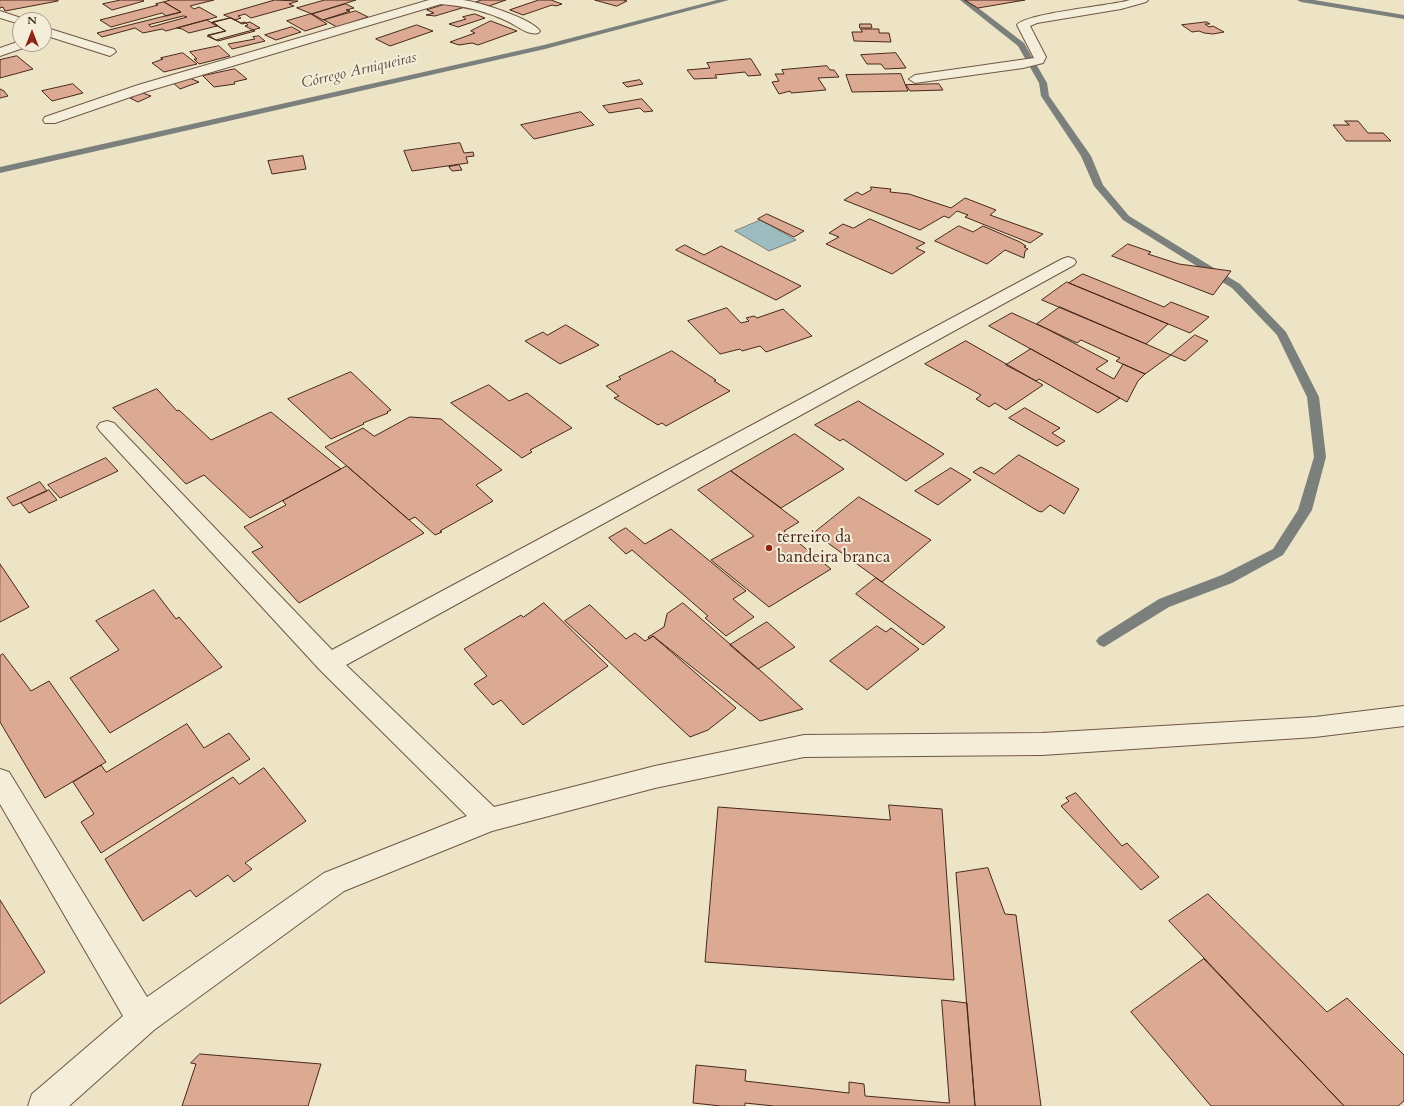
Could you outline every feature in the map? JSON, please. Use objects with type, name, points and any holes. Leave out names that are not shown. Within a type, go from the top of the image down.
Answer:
[{"type":"street","points":[[50,120],[143,88],[401,13],[440,0],[463,2],[494,10],[516,20],[534,32]]},
{"type":"street","points":[[915,79],[1023,64],[1039,60],[1040,57],[1023,25],[1034,20],[1121,6],[1142,0]]},
{"type":"street","points":[[0,14],[12,18]]},
{"type":"street","points":[[52,34],[110,52]]},
{"type":"street","points":[[0,52],[12,48]]},
{"type":"street","points":[[330,663],[1068,262]]},
{"type":"street","points":[[107,427],[330,663],[489,820]]},
{"type":"street","points":[[44,1106],[144,1019],[334,882],[489,820],[655,777],[804,746],[1042,744],[1315,727],[1404,716]]},
{"type":"street","points":[[0,780],[114,973],[144,1019]]},
{"type":"water","points":[[761,220],[796,240],[769,251],[735,231]]},
{"type":"building","points":[[0,0],[58,1],[5,11],[3,7],[0,8]]},
{"type":"building","points":[[121,0],[144,1],[112,10],[103,4]]},
{"type":"building","points":[[171,0],[214,0],[190,6],[194,9],[199,7],[217,17],[166,31],[162,29],[143,33],[135,28],[102,37],[97,33],[181,12],[164,2]],"holes":[[[184,16],[187,17],[151,27],[149,25]]]},
{"type":"building","points":[[275,0],[298,1],[289,4],[294,6],[251,18],[245,14],[238,16],[241,18],[235,20],[224,15]]},
{"type":"building","points":[[325,0],[356,0],[312,14],[297,8]]},
{"type":"building","points":[[482,0],[506,0],[489,6],[476,2]]},
{"type":"building","points":[[539,0],[551,0],[562,4],[556,6],[552,5],[523,15],[510,10]]},
{"type":"building","points":[[595,0],[623,0],[627,1],[617,6]]},
{"type":"building","points":[[965,0],[1025,0],[978,8]]},
{"type":"building","points":[[164,2],[181,12],[166,16],[162,13],[111,27],[100,20],[158,5],[156,4]]},
{"type":"building","points":[[449,3],[465,7],[435,16],[426,15],[434,13],[427,10]]},
{"type":"building","points":[[346,4],[354,8],[346,10],[350,11],[323,20],[312,14]]},
{"type":"building","points":[[356,11],[368,17],[337,27],[324,20]]},
{"type":"building","points":[[311,14],[327,24],[305,31],[287,21]]},
{"type":"building","points":[[475,14],[485,18],[458,27],[449,24],[466,19],[463,17]]},
{"type":"building","points":[[231,18],[241,23],[245,22],[248,25],[245,26],[255,31],[218,41],[207,36],[226,31],[212,23]]},
{"type":"building","points":[[231,18],[242,24],[250,22],[260,28],[216,40],[208,35],[225,31],[213,22]]},
{"type":"building","points":[[207,20],[217,26],[189,33],[177,28]]},
{"type":"building","points":[[491,21],[517,31],[478,45],[472,43],[459,45],[450,42],[475,33],[471,31]]},
{"type":"building","points":[[1207,22],[1210,24],[1205,24],[1209,27],[1213,26],[1224,32],[1213,34],[1199,31],[1192,32],[1182,25]]},
{"type":"building","points":[[860,24],[871,24],[872,28],[860,28]]},
{"type":"building","points":[[417,25],[433,31],[390,46],[376,39]]},
{"type":"building","points":[[292,27],[301,32],[276,40],[265,35]]},
{"type":"building","points":[[861,29],[879,29],[879,33],[889,33],[891,42],[854,41],[852,32],[862,32]]},
{"type":"building","points":[[259,36],[265,41],[232,49],[228,44],[255,39],[253,37]]},
{"type":"building","points":[[219,46],[230,56],[199,64],[194,59],[197,59],[190,52]]},
{"type":"building","points":[[183,53],[197,64],[164,72],[152,63],[163,59],[161,58]]},
{"type":"building","points":[[896,53],[906,68],[885,69],[881,64],[867,64],[861,55]]},
{"type":"building","points":[[17,56],[33,69],[0,78],[0,60]]},
{"type":"building","points":[[751,59],[761,75],[748,76],[745,72],[715,75],[717,78],[694,79],[687,70],[710,68],[707,63]]},
{"type":"building","points":[[827,66],[830,70],[834,70],[839,77],[818,78],[826,90],[791,93],[790,91],[779,94],[772,82],[779,81],[775,74],[784,74],[782,70]]},
{"type":"building","points":[[235,69],[247,79],[234,82],[235,84],[214,87],[203,76]]},
{"type":"building","points":[[901,74],[908,91],[852,92],[846,75]]},
{"type":"building","points":[[187,77],[199,82],[180,89],[171,81]]},
{"type":"building","points":[[640,80],[643,84],[627,87],[623,83]]},
{"type":"building","points":[[73,84],[83,93],[52,101],[42,91]]},
{"type":"building","points":[[939,84],[943,90],[910,91],[906,85]]},
{"type":"building","points":[[0,89],[4,91],[8,96],[0,98]]},
{"type":"building","points":[[140,92],[151,96],[138,102],[130,98],[133,97],[130,96]]},
{"type":"building","points":[[642,99],[653,111],[644,112],[640,108],[609,113],[603,106]]},
{"type":"building","points":[[581,112],[594,125],[534,139],[521,125]]},
{"type":"building","points":[[1345,121],[1358,121],[1368,133],[1383,133],[1391,141],[1346,141],[1333,125],[1349,125]]},
{"type":"building","points":[[460,143],[464,153],[473,152],[474,156],[466,157],[468,163],[412,171],[404,151]]},
{"type":"building","points":[[303,156],[306,169],[272,174],[268,161]]},
{"type":"building","points":[[459,165],[462,170],[452,171],[449,167]]},
{"type":"building","points":[[871,187],[891,189],[890,192],[909,194],[951,208],[965,198],[996,210],[990,215],[1043,234],[1030,243],[965,217],[968,215],[957,211],[949,218],[944,216],[920,230],[844,200],[857,192],[862,195],[871,190]]},
{"type":"building","points":[[767,214],[804,231],[794,237],[758,219]]},
{"type":"building","points":[[870,219],[925,243],[916,248],[925,252],[892,274],[826,244],[839,237],[829,233],[843,224],[853,228]]},
{"type":"building","points":[[959,226],[973,232],[983,226],[1020,242],[1028,249],[1025,251],[1024,258],[1005,250],[987,264],[935,241]]},
{"type":"building","points":[[1128,244],[1151,252],[1148,254],[1179,264],[1231,271],[1213,295],[1112,256]]},
{"type":"building","points":[[685,245],[704,255],[721,246],[801,286],[776,300],[676,250]]},
{"type":"building","points":[[1083,274],[1164,307],[1171,302],[1209,317],[1190,333],[1069,283]]},
{"type":"building","points":[[1067,282],[1168,324],[1146,344],[1042,300]]},
{"type":"building","points":[[1060,307],[1171,355],[1145,374],[1116,361],[1120,358],[1081,340],[1077,343],[1037,324]]},
{"type":"building","points":[[727,308],[741,323],[749,321],[746,318],[754,316],[757,318],[783,309],[812,336],[766,352],[760,346],[742,351],[740,349],[720,354],[688,321]]},
{"type":"building","points":[[1012,313],[1047,329],[1108,361],[1096,369],[1114,379],[1123,364],[1145,374],[1138,381],[1127,402],[989,326]]},
{"type":"building","points":[[566,325],[599,345],[560,364],[525,341],[543,332],[547,335]]},
{"type":"building","points":[[1195,335],[1208,341],[1185,361],[1171,355]]},
{"type":"building","points":[[966,341],[1043,385],[1006,410],[995,403],[989,407],[976,399],[981,395],[925,364]]},
{"type":"building","points":[[1031,349],[1120,398],[1098,413],[1039,379],[1036,381],[1006,365]]},
{"type":"building","points":[[672,351],[730,391],[666,426],[662,423],[658,425],[614,398],[619,396],[606,386],[621,379],[619,377]]},
{"type":"building","points":[[351,372],[391,410],[387,412],[388,413],[363,423],[364,424],[331,439],[288,399]]},
{"type":"building","points":[[489,385],[509,401],[527,393],[572,428],[530,450],[532,452],[522,458],[451,403]]},
{"type":"building","points":[[157,389],[177,411],[179,410],[211,440],[271,412],[341,469],[250,518],[204,475],[186,484],[113,408]]},
{"type":"building","points":[[859,401],[944,454],[906,481],[843,439],[840,441],[815,425]]},
{"type":"building","points":[[1025,408],[1060,428],[1052,433],[1065,441],[1057,446],[1009,418]]},
{"type":"building","points":[[410,417],[441,419],[502,470],[476,485],[493,501],[435,535],[415,517],[409,520],[325,447],[363,428],[374,436]]},
{"type":"building","points":[[795,434],[844,469],[781,508],[731,471]]},
{"type":"building","points":[[1019,455],[1079,489],[1064,514],[1050,505],[1042,512],[1038,511],[973,472],[981,467],[994,474]]},
{"type":"building","points":[[106,458],[118,471],[60,498],[48,485]]},
{"type":"building","points":[[347,466],[424,533],[299,603],[252,552],[263,547],[244,527],[286,505],[283,501]]},
{"type":"building","points":[[951,468],[971,480],[938,505],[915,491]]},
{"type":"building","name":"terreiro da bandeira branca","points":[[731,471],[799,522],[784,531],[831,569],[769,607],[711,560],[754,536],[698,490]]},
{"type":"building","points":[[40,482],[47,491],[13,506],[7,498]]},
{"type":"building","points":[[49,490],[57,500],[29,513],[21,503]]},
{"type":"building","points":[[859,497],[931,540],[882,582],[814,533]]},
{"type":"building","points":[[626,528],[645,544],[671,529],[746,591],[733,599],[754,617],[726,636],[705,618],[708,616],[632,550],[626,554],[609,538]]},
{"type":"building","points":[[0,564],[29,607],[0,622]]},
{"type":"building","points":[[876,578],[945,627],[923,645],[856,594]]},
{"type":"building","points":[[154,590],[176,619],[179,617],[222,667],[110,733],[70,678],[119,650],[96,621]]},
{"type":"building","points":[[544,603],[608,666],[523,725],[501,700],[493,705],[474,684],[487,676],[464,649],[521,615],[523,617]]},
{"type":"building","points":[[683,603],[803,709],[760,721],[653,636],[649,639],[648,637],[664,627],[667,614]]},
{"type":"building","points":[[590,605],[626,639],[635,633],[645,641],[653,636],[736,708],[708,730],[690,737],[565,621]]},
{"type":"building","points":[[767,622],[795,647],[758,669],[730,645]]},
{"type":"building","points":[[877,626],[886,632],[891,628],[919,649],[867,690],[830,661]]},
{"type":"building","points":[[3,654],[31,691],[49,681],[106,762],[45,798],[0,722],[0,656]]},
{"type":"building","points":[[187,724],[204,748],[229,733],[250,759],[101,853],[81,822],[94,814],[73,782],[101,765],[106,772]]},
{"type":"building","points":[[264,768],[306,821],[245,863],[252,869],[234,882],[228,875],[196,897],[190,890],[143,921],[105,859],[233,777],[239,784]]},
{"type":"building","points":[[1076,793],[1122,846],[1127,843],[1159,877],[1141,890],[1061,806],[1069,801],[1066,798]]},
{"type":"building","points":[[889,805],[942,809],[954,980],[705,962],[718,807],[890,820]]},
{"type":"building","points":[[988,868],[1005,914],[1016,915],[1041,1106],[975,1106],[956,873]]},
{"type":"building","points":[[1208,894],[1327,1012],[1347,998],[1404,1055],[1404,1101],[1398,1106],[1344,1106],[1169,921]]},
{"type":"building","points":[[0,900],[45,972],[0,1004]]},
{"type":"building","points":[[1204,959],[1344,1106],[1211,1106],[1131,1012]]},
{"type":"building","points":[[942,1000],[967,1003],[975,1106],[774,1106],[745,1103],[745,1106],[721,1106],[693,1103],[696,1065],[746,1070],[745,1081],[849,1093],[849,1082],[864,1084],[865,1096],[949,1103]]},
{"type":"building","points":[[200,1054],[321,1064],[308,1106],[182,1106],[196,1064],[191,1063]]},
{"type":"waterway","name":"Córrego Arniqueiras","points":[[0,170],[545,47],[725,0]]},
{"type":"waterway","points":[[964,0],[1021,45],[1043,83],[1045,96],[1086,156],[1099,186],[1126,218],[1236,286],[1282,334],[1313,397],[1320,457],[1305,510],[1278,552],[1227,579],[1164,603],[1104,641]]},
{"type":"waterway","points":[[1301,0],[1404,17]]},
{"type":"place","name":"terreiro da bandeira branca","points":[[769,548]]}]
